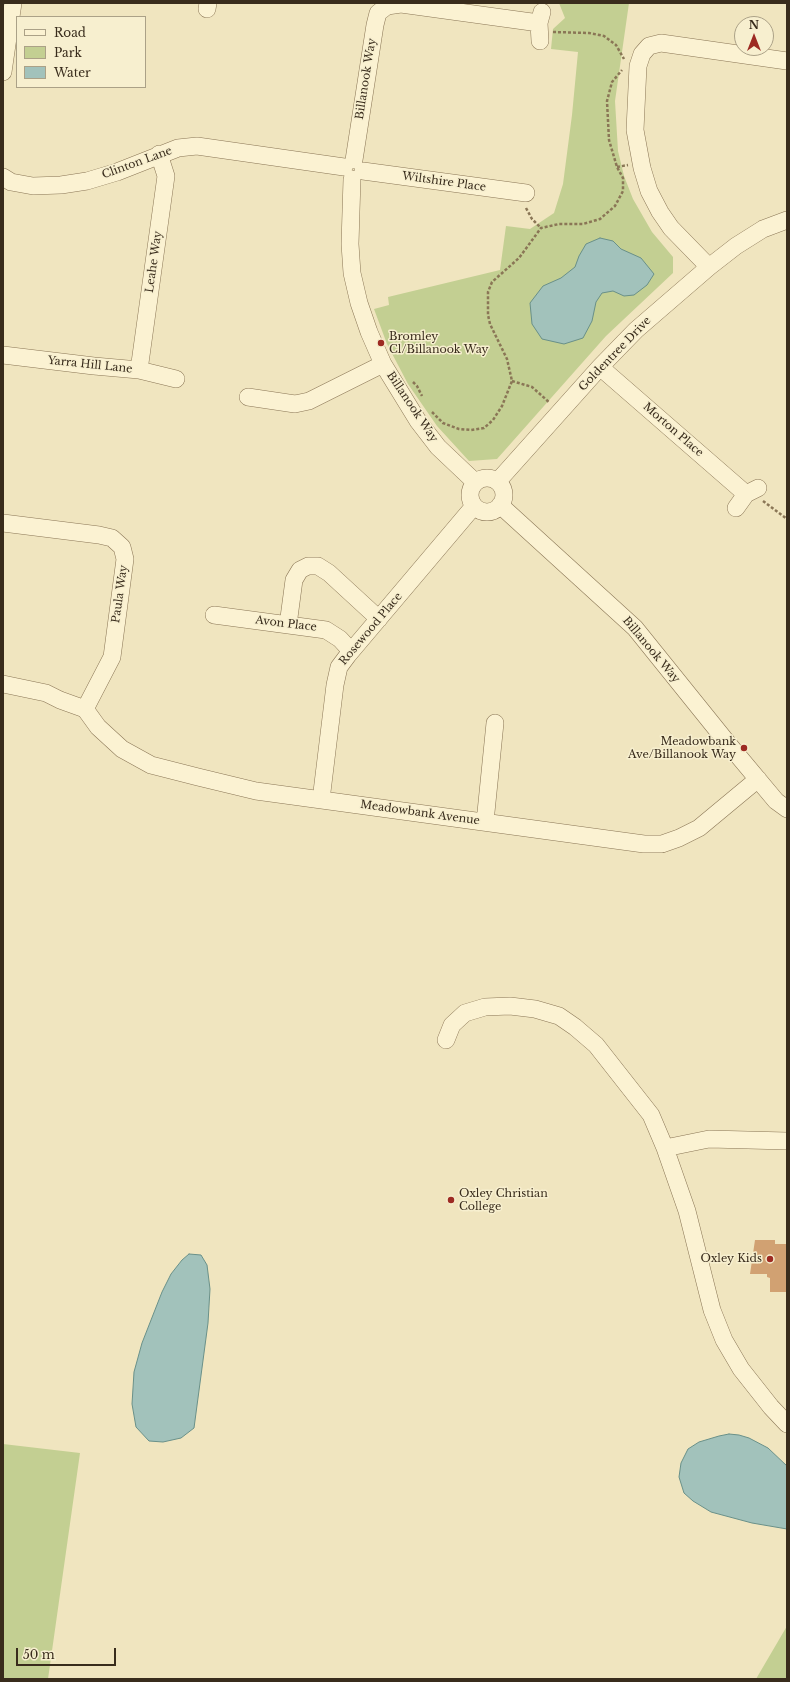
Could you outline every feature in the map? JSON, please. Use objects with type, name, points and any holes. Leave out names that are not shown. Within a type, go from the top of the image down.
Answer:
[{"type":"street","points":[[3,72],[13,3]]},
{"type":"street","points":[[386,4],[401,4],[540,28]]},
{"type":"street","name":"Billanook Way","points":[[386,4],[378,13],[375,25],[353,169],[350,244],[352,273],[359,303],[383,364],[418,421],[438,447],[475,482]]},
{"type":"street","points":[[709,267],[671,228],[660,212],[649,191],[642,168],[635,130],[638,66],[642,54],[649,46],[661,43],[787,61]]},
{"type":"street","name":"Clinton Lane","points":[[3,177],[11,182],[33,186],[61,185],[87,181],[116,172],[159,154],[178,148],[197,146],[353,169]]},
{"type":"street","name":"Leahe Way","points":[[139,370],[166,176],[159,154]]},
{"type":"street","name":"Wiltshire Place","points":[[353,169],[526,199]]},
{"type":"street","name":"Goldentree Drive","points":[[498,481],[600,367],[636,330],[709,267],[736,246],[763,229],[787,220]]},
{"type":"street","name":"Yarra Hill Lane","points":[[3,355],[139,370],[176,379]]},
{"type":"street","points":[[248,397],[295,404],[309,401],[383,364]]},
{"type":"street","name":"Morton Place","points":[[600,367],[748,495]]},
{"type":"street","points":[[489,477],[498,481],[504,495],[497,509],[487,512],[478,510],[474,506],[471,502],[469,491],[475,482],[479,479],[489,477]]},
{"type":"street","name":"Billanook Way","points":[[500,505],[635,628],[776,801],[787,810]]},
{"type":"street","name":"Rosewood Place","points":[[321,800],[335,685],[339,667],[474,506]]},
{"type":"street","name":"Paula Way","points":[[3,523],[112,538],[122,547],[125,559],[112,657],[84,709]]},
{"type":"street","points":[[288,625],[294,580],[300,570],[308,566],[318,566],[329,573],[379,619]]},
{"type":"street","name":"Avon Place","points":[[214,615],[326,630],[340,639],[351,651]]},
{"type":"street","points":[[3,684],[46,693],[84,709]]},
{"type":"street","name":"Meadowbank Avenue","points":[[84,709],[98,726],[122,749],[151,765],[256,790],[644,844],[662,844],[679,838],[699,828],[758,779]]},
{"type":"street","points":[[485,822],[495,723]]},
{"type":"street","points":[[446,1040],[452,1025],[465,1013],[485,1007],[510,1006],[535,1009],[560,1016],[596,1045],[651,1115],[665,1148],[687,1211],[712,1310],[724,1340],[742,1369],[771,1407],[787,1424]]},
{"type":"street","points":[[665,1148],[709,1139],[787,1141]]},
{"type":"path","points":[[430,411],[443,423],[458,429],[471,430],[484,428],[493,420],[502,406],[512,381],[507,359],[490,324],[487,303],[488,292],[492,282],[519,258],[541,228],[559,224],[583,224],[600,219],[615,206],[623,191],[623,178],[617,167],[608,140],[607,101],[612,82],[622,72],[624,58],[616,45],[604,36],[589,33],[557,32],[540,28]]},
{"type":"path","points":[[526,199],[532,219],[541,228]]},
{"type":"path","points":[[396,386],[411,380],[417,386],[424,400]]},
{"type":"path","points":[[512,381],[532,386],[560,413]]},
{"type":"path","points":[[748,495],[766,504],[787,519]]},
{"type":"green space","points":[[559,3],[629,3],[615,101],[618,151],[624,176],[633,199],[652,232],[673,257],[673,273],[606,336],[497,459],[469,461],[437,426],[408,384],[387,344],[374,309],[389,305],[388,297],[500,270],[506,226],[530,229],[554,213],[563,184],[578,52],[551,49],[553,29],[565,18]]},
{"type":"green space","points":[[3,1444],[80,1453],[48,1679],[3,1679]]},
{"type":"green space","points":[[787,1626],[787,1679],[756,1679]]},
{"type":"water","points":[[600,238],[613,241],[621,249],[641,258],[654,274],[647,285],[634,295],[624,296],[613,291],[602,293],[596,302],[592,321],[583,338],[564,344],[542,339],[532,324],[530,303],[543,286],[561,278],[575,267],[586,244]]},
{"type":"water","points":[[189,1254],[201,1255],[207,1265],[210,1289],[208,1323],[194,1428],[181,1438],[163,1442],[149,1441],[136,1427],[132,1404],[134,1372],[142,1343],[162,1292],[171,1274]]},
{"type":"water","points":[[729,1434],[749,1438],[768,1448],[787,1466],[787,1529],[752,1523],[711,1512],[693,1501],[684,1493],[679,1477],[681,1463],[688,1449],[699,1442]]},
{"type":"building","name":"Oxley Kids","points":[[755,1240],[775,1240],[775,1244],[787,1244],[787,1292],[770,1292],[770,1278],[767,1277],[767,1274],[750,1274]]},
{"type":"place","name":"Bromley Cl/Billanook Way","points":[[381,343]]},
{"type":"place","name":"Meadowbank Ave/Billanook Way","points":[[744,748]]},
{"type":"place","name":"Oxley Christian College","points":[[451,1200]]},
{"type":"place","name":"Oxley Kids","points":[[770,1259]]}]
